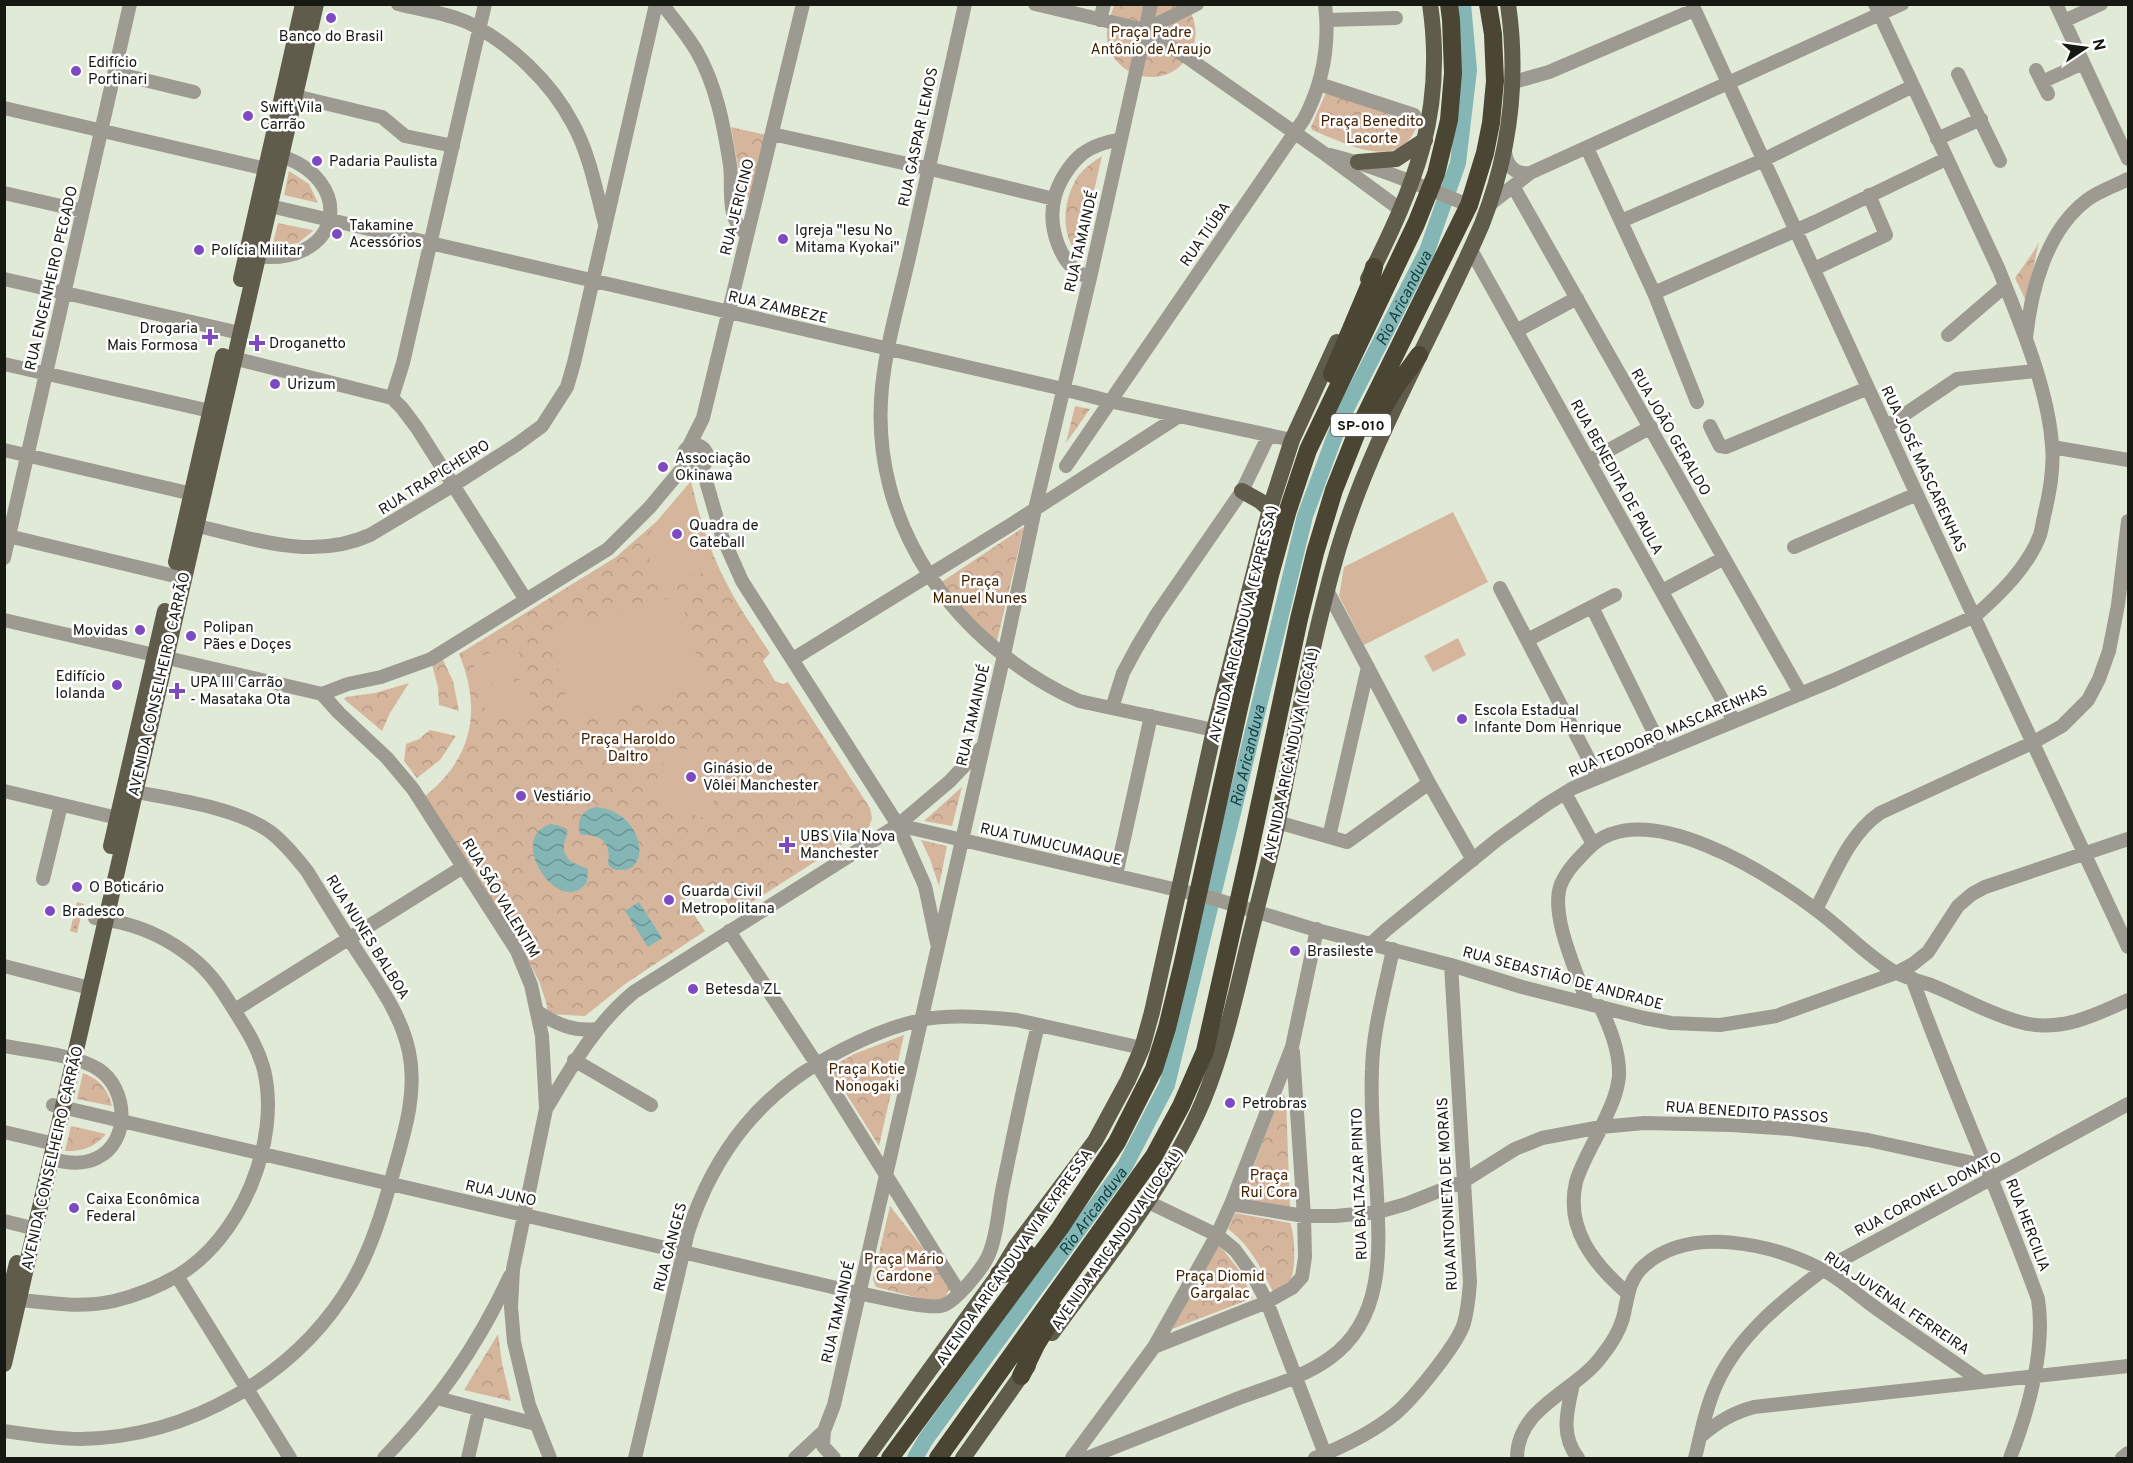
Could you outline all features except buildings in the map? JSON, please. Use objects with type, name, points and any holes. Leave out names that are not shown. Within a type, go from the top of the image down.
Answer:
[{"type":"highway","name":"SP-010","points":[[1434,185],[1449,120],[1453,73],[1449,4]]},
{"type":"highway","name":"SP-010","points":[[938,1458],[1154,1156],[1185,1097],[1204,1051],[1234,904],[1277,716],[1315,553],[1334,490],[1357,432],[1466,204],[1485,153],[1491,123],[1495,81],[1493,34],[1488,4]]},
{"type":"highway","name":"AVENIDA ARICANDUVA (EXPRESSA)","points":[[1203,895],[1270,575],[1287,513],[1308,450],[1434,185]]},
{"type":"highway","points":[[1308,450],[1320,404],[1370,284],[1374,267]]},
{"type":"highway","points":[[1315,553],[1346,478],[1373,425],[1395,388],[1419,355]]},
{"type":"highway","name":"AVENIDA ARICANDUVA VIA EXPRESSA","points":[[890,1458],[1060,1228],[1131,1116],[1154,1069],[1203,895]]},
{"type":"highway","points":[[999,1274],[1007,1273],[1018,1266],[1107,1157]]},
{"type":"highway","points":[[1021,1376],[1036,1345],[1075,1280],[1090,1248]]},
{"type":"main road","points":[[866,1458],[1095,1141],[1128,1080],[1142,1048],[1215,730],[1270,510],[1292,440],[1401,210],[1413,182],[1425,140],[1433,99],[1435,69],[1430,4]]},
{"type":"main road","name":"AVENIDA ARICANDUVA (LOCAL)","points":[[963,1458],[1146,1202],[1183,1144],[1221,1053],[1277,822],[1304,692],[1339,549],[1359,489],[1419,355],[1471,250],[1489,205],[1505,152],[1514,82],[1508,4]]},
{"type":"main road","name":"AVENIDA CONSELHEIRO CARRÃO","points":[[273,162],[295,96],[307,6]]},
{"type":"main road","name":"AVENIDA CONSELHEIRO CARRÃO","points":[[4,1316],[11,1300],[31,1228],[50,1148],[68,1059],[264,205],[307,6]]},
{"type":"main road","points":[[1358,162],[1396,159],[1425,140]]},
{"type":"main road","points":[[1242,491],[1260,501],[1270,510]]},
{"type":"main road","name":"AVENIDA CONSELHEIRO CARRÃO","points":[[4,1364],[11,1300]]},
{"type":"street","name":"RUA ENGENHEIRO PEGADO","points":[[4,558],[7,536],[28,456],[130,4]]},
{"type":"street","points":[[398,4],[467,22],[525,62],[561,104],[574,125],[585,152],[606,226]]},
{"type":"street","points":[[392,398],[403,363],[485,4]]},
{"type":"street","name":"RUA TRAPICHEIRO","points":[[190,525],[285,546],[321,548],[341,545],[370,535],[452,486],[542,426],[567,387],[574,363],[656,4]]},
{"type":"street","points":[[663,4],[695,49],[707,74],[721,117],[730,166],[731,205],[735,223],[747,234]]},
{"type":"street","name":"RUA JERICINO","points":[[704,449],[704,418],[803,4]]},
{"type":"street","name":"RUA GASPAR LEMOS","points":[[965,4],[882,387],[883,448],[901,524],[911,548],[928,574],[962,617],[983,639],[1004,655],[1064,694],[1079,701],[1215,730]]},
{"type":"street","points":[[1035,4],[1145,30],[1325,154],[1401,210]]},
{"type":"street","points":[[1100,20],[1104,4]]},
{"type":"street","name":"RUA TAMAINDÉ","points":[[824,1431],[834,1406],[1151,4]]},
{"type":"street","points":[[1145,30],[1197,4]]},
{"type":"street","name":"RUA TIÚBA","points":[[1066,466],[1312,104],[1327,46],[1325,4]]},
{"type":"street","points":[[1489,205],[1530,173],[1729,83],[1877,10],[1902,4]]},
{"type":"street","points":[[2056,4],[2128,159]]},
{"type":"street","points":[[2064,21],[2101,4]]},
{"type":"street","points":[[1514,82],[1549,72],[1693,7]]},
{"type":"street","name":"RUA JOSÉ MASCARENHAS","points":[[1693,7],[2128,947]]},
{"type":"street","name":"RUA TEODORO MASCARENHAS","points":[[1372,943],[1519,824],[1565,793],[1598,777],[1801,694],[1975,616],[1991,602],[2028,558],[2040,534],[2049,496],[2052,447],[2044,397],[2005,286],[1877,10]]},
{"type":"street","points":[[1327,20],[1396,18]]},
{"type":"street","points":[[2042,82],[2083,63]]},
{"type":"street","points":[[115,73],[194,92]]},
{"type":"street","points":[[1958,74],[2000,161]]},
{"type":"street","points":[[1319,84],[1414,115]]},
{"type":"street","points":[[1621,221],[1764,159],[1913,86]]},
{"type":"street","points":[[295,96],[382,117],[405,136],[453,146]]},
{"type":"street","points":[[4,108],[102,131],[306,168],[322,183],[329,199],[330,208],[324,235],[310,248],[294,255],[252,256]]},
{"type":"street","points":[[1937,139],[1981,119]]},
{"type":"street","points":[[772,134],[928,168],[1054,199]]},
{"type":"street","points":[[1090,278],[1073,269],[1064,257],[1054,226],[1054,199],[1063,178],[1082,154],[1107,142],[1121,139]]},
{"type":"street","points":[[1587,148],[1654,293],[1697,402]]},
{"type":"street","points":[[1505,152],[1506,161],[1512,168],[1521,174],[1530,173]]},
{"type":"street","points":[[1325,154],[1358,162],[1413,182],[1434,185],[1466,204]]},
{"type":"street","points":[[1654,293],[1796,231],[1946,159]]},
{"type":"street","points":[[2025,340],[2039,273],[2057,234],[2086,200],[2128,179]]},
{"type":"street","name":"RUA JOÃO GERALDO","points":[[1513,186],[1801,694]]},
{"type":"street","points":[[4,193],[83,211]]},
{"type":"street","points":[[732,193],[740,204],[753,212]]},
{"type":"street","points":[[1814,269],[1886,235],[1869,195]]},
{"type":"street","name":"RUA ZAMBEZE","points":[[264,205],[890,348],[1109,401],[1292,440]]},
{"type":"street","name":"RUA BENEDITA DE PAULA","points":[[1471,250],[1734,721]]},
{"type":"street","points":[[4,279],[234,332]]},
{"type":"street","points":[[1948,335],[2005,286]]},
{"type":"street","points":[[1515,331],[1577,298]]},
{"type":"street","points":[[229,357],[392,398],[417,428],[526,600]]},
{"type":"street","points":[[4,364],[216,413]]},
{"type":"street","points":[[1886,427],[1957,379],[2035,370]]},
{"type":"street","points":[[1710,426],[1723,448],[1868,388]]},
{"type":"street","points":[[793,658],[1035,509],[1179,416]]},
{"type":"street","name":"RUA JERICINO","points":[[689,446],[704,418]]},
{"type":"street","points":[[1589,461],[1651,427]]},
{"type":"street","points":[[1112,708],[1123,673],[1147,630],[1242,491],[1269,435]]},
{"type":"street","points":[[702,467],[691,469],[685,465],[682,457],[689,446],[697,445],[704,449],[707,457],[702,467],[714,513],[742,581],[898,825],[925,886],[938,946]]},
{"type":"street","points":[[2052,447],[2128,460]]},
{"type":"street","points":[[4,450],[197,495]]},
{"type":"street","points":[[4,620],[322,694],[431,659],[608,549],[650,507],[685,465]]},
{"type":"street","points":[[1794,547],[1917,494]]},
{"type":"street","points":[[1816,909],[1853,840],[1868,821],[1880,813],[2034,742],[2062,726],[2088,700],[2099,679],[2109,651],[2118,604],[2128,521]]},
{"type":"street","points":[[7,536],[178,577]]},
{"type":"street","points":[[1662,591],[1724,558]]},
{"type":"street","points":[[1500,588],[1598,777]]},
{"type":"street","points":[[1328,592],[1473,860]]},
{"type":"street","points":[[1527,640],[1615,595]]},
{"type":"street","points":[[1592,607],[1663,751]]},
{"type":"street","points":[[1329,837],[1368,667]]},
{"type":"street","name":"RUA SÃO VALENTIM","points":[[322,694],[387,758],[413,789],[517,951],[531,985],[542,1036],[546,1109],[513,1269]]},
{"type":"street","points":[[1116,875],[1151,716]]},
{"type":"street","points":[[546,1109],[574,1060],[597,1029],[634,992],[898,825],[950,781],[983,746]]},
{"type":"street","points":[[1277,822],[1344,843],[1430,783]]},
{"type":"street","points":[[4,791],[123,819]]},
{"type":"street","name":"RUA NUNES BALBOA","points":[[4,1431],[67,1439],[128,1434],[175,1423],[202,1413],[247,1389],[296,1352],[340,1300],[369,1247],[390,1184],[412,1094],[409,1052],[397,1016],[307,871],[291,852],[270,832],[231,813],[129,791]]},
{"type":"street","points":[[1565,793],[1593,844]]},
{"type":"street","points":[[43,879],[61,805]]},
{"type":"street","name":"RUA TUMUCUMAQUE","points":[[898,825],[1203,895]]},
{"type":"street","points":[[1627,1293],[1591,1256],[1574,1221],[1576,1182],[1611,1107],[1619,1077],[1617,1054],[1611,1030],[1593,1004],[1559,918],[1560,885],[1567,872],[1593,844],[1628,831],[1650,830],[1667,832],[1727,854],[1758,870],[1816,909],[1858,945],[1896,973],[2018,1022],[2051,1026],[2070,1023],[2128,1000]]},
{"type":"street","name":"RUA SEBASTIÃO DE ANDRADE","points":[[1203,895],[1522,987],[1671,1023],[1720,1025],[1750,1022],[1785,1013],[1896,973],[1913,964],[1928,952],[1958,906],[1972,894],[1985,887],[2128,839]]},
{"type":"street","points":[[235,1010],[463,867]]},
{"type":"street","points":[[11,1300],[60,1305],[95,1305],[132,1296],[177,1276],[201,1258],[235,1217],[256,1177],[262,1155],[267,1122],[266,1080],[258,1049],[218,984],[206,969],[179,948],[147,931],[100,919]]},
{"type":"street","points":[[1072,1458],[1154,1347],[1232,1204],[1292,1047],[1317,929]]},
{"type":"street","points":[[729,931],[816,1063],[959,1292],[987,1259],[993,1245],[1002,1188],[1038,1025]]},
{"type":"street","name":"RUA BALTAZAR PINTO","points":[[1088,1458],[1295,1377],[1329,1359],[1346,1345],[1361,1325],[1374,1291],[1378,1268],[1378,1212],[1371,1070],[1375,1030],[1393,949]]},
{"type":"street","name":"RUA ANTONIETA DE MORAIS","points":[[1320,1456],[1372,1430],[1395,1414],[1424,1382],[1459,1336],[1467,1310],[1470,1282],[1451,965]]},
{"type":"street","points":[[4,966],[85,986]]},
{"type":"street","name":"RUA HERCILIA","points":[[1912,978],[2038,1299],[2041,1316],[2040,1335],[2033,1377],[2018,1437],[2010,1458]]},
{"type":"street","points":[[538,1012],[569,1028],[597,1029]]},
{"type":"street","name":"RUA GANGES","points":[[635,1458],[683,1252],[700,1198],[718,1161],[729,1145],[776,1092],[816,1063],[869,1037],[921,1020],[996,1018],[1142,1048]]},
{"type":"street","points":[[4,1046],[92,1066],[115,1087],[120,1101],[122,1122],[112,1145],[97,1158],[75,1162],[50,1148],[4,1132]]},
{"type":"street","points":[[1154,1347],[1267,1302],[1292,1288],[1302,1277],[1305,1257],[1304,1216],[1292,1047]]},
{"type":"street","points":[[574,1060],[651,1105]]},
{"type":"street","points":[[545,1073],[567,1073]]},
{"type":"street","name":"RUA CORONEL DONATO","points":[[1695,1458],[1717,1382],[1739,1347],[1756,1327],[1789,1296],[1823,1270],[1990,1172],[2128,1104]]},
{"type":"street","name":"RUA JUNO","points":[[58,1106],[858,1293],[926,1306],[951,1302],[959,1292]]},
{"type":"street","name":"RUA BENEDITO PASSOS","points":[[1232,1204],[1304,1216],[1378,1212],[1406,1204],[1464,1181],[1515,1149],[1542,1138],[1601,1127],[1681,1123],[1791,1129],[1868,1140],[1990,1172]]},
{"type":"street","points":[[1146,1202],[1217,1235],[1235,1250],[1251,1272],[1267,1302],[1295,1377],[1320,1456]]},
{"type":"street","points":[[4,1221],[31,1228]]},
{"type":"street","name":"RUA JUVENAL FERREIRA","points":[[1517,1458],[1523,1434],[1537,1412],[1586,1374],[1610,1345],[1623,1318],[1627,1293],[1634,1278],[1644,1265],[1659,1254],[1690,1245],[1726,1241],[1743,1243],[1788,1255],[1823,1270],[1982,1381]]},
{"type":"street","points":[[384,1458],[437,1398],[474,1345],[513,1269]]},
{"type":"street","points":[[513,1269],[514,1342],[529,1405],[550,1458]]},
{"type":"street","points":[[177,1276],[290,1458]]},
{"type":"street","points":[[1701,1436],[1721,1419],[1754,1407],[2128,1366]]},
{"type":"street","points":[[1573,1384],[1565,1427],[1571,1450],[1578,1458]]},
{"type":"street","points":[[437,1398],[536,1424]]},
{"type":"street","points":[[468,1458],[479,1410]]},
{"type":"street","points":[[795,1458],[824,1431]]},
{"type":"street","points":[[824,1431],[824,1446],[834,1458]]},
{"type":"street","points":[[2122,1458],[2128,1453]]},
{"type":"green space","name":"Praça Padre Antônio de Araujo","points":[[1115,5],[1186,5],[1193,18],[1196,34],[1194,44],[1183,63],[1168,74],[1150,77],[1133,73],[1119,63],[1109,48],[1107,28]]},
{"type":"green space","name":"Praça Benedito Lacorte","points":[[1326,92],[1391,116],[1397,113],[1419,119],[1412,136],[1401,147],[1388,151],[1357,148],[1312,130],[1311,127]]},
{"type":"green space","points":[[731,127],[766,135],[751,197],[745,198],[743,195]]},
{"type":"green space","points":[[1102,156],[1079,256],[1068,238],[1066,227],[1069,194],[1079,175]]},
{"type":"green space","points":[[289,171],[309,184],[318,203],[284,195]]},
{"type":"green space","points":[[278,223],[313,231],[298,243],[272,247]]},
{"type":"green space","points":[[2039,242],[2026,301],[2015,278]]},
{"type":"green space","points":[[1075,406],[1090,409],[1066,443]]},
{"type":"green space","name":"Praça Haroldo Daltro","points":[[691,481],[714,558],[736,600],[770,653],[763,661],[775,681],[783,684],[788,682],[870,808],[872,818],[869,827],[735,913],[713,883],[684,900],[705,931],[625,984],[585,1016],[548,1014],[539,981],[521,947],[425,796],[454,766],[469,731],[470,694],[459,654],[616,557],[657,521]]},
{"type":"green space","name":"Quadra de Gateball","points":[[686,494],[693,497],[715,569],[656,586],[650,577],[647,566],[651,565],[643,541]]},
{"type":"green space","points":[[1453,512],[1488,582],[1364,645],[1339,596],[1344,567]]},
{"type":"green space","name":"Praça Manuel Nunes","points":[[1024,527],[997,641],[965,616],[940,583]]},
{"type":"green space","points":[[680,595],[704,684],[573,723],[548,632]]},
{"type":"green space","points":[[1458,638],[1466,655],[1433,672],[1424,656]]},
{"type":"green space","points":[[517,646],[525,674],[479,687],[472,658]]},
{"type":"green space","points":[[443,660],[453,681],[459,711],[439,705],[438,687],[432,665]]},
{"type":"green space","points":[[525,678],[534,710],[488,722],[480,691]]},
{"type":"green space","points":[[409,683],[390,713],[382,731],[344,699],[375,693]]},
{"type":"green space","points":[[430,730],[456,736],[440,760],[417,778],[404,761],[406,744],[419,739]]},
{"type":"green space","name":"Ginásio de Vôlei Manchester","points":[[676,747],[725,759],[709,819],[662,807],[665,795],[657,793],[664,759],[672,760]]},
{"type":"green space","points":[[962,787],[952,826],[924,821]]},
{"type":"green space","points":[[921,840],[947,846],[939,886],[930,859]]},
{"type":"green space","points":[[77,902],[84,904],[77,933],[70,931]]},
{"type":"green space","name":"Praça Kotie Nonogaki","points":[[904,1035],[879,1146],[830,1068],[854,1054]]},
{"type":"green space","points":[[83,1073],[102,1085],[112,1106],[77,1099]]},
{"type":"green space","name":"Praça Rui Cora","points":[[1281,1094],[1286,1099],[1290,1209],[1241,1199]]},
{"type":"green space","points":[[71,1126],[106,1134],[88,1148],[65,1151]]},
{"type":"green space","name":"Praça Mário Cardone","points":[[890,1206],[927,1253],[949,1286],[945,1298],[934,1302],[876,1287],[873,1279]]},
{"type":"green space","name":"Praça Diomid Gargalac","points":[[1235,1213],[1290,1223],[1294,1244],[1292,1277],[1273,1292],[1249,1249],[1228,1229]]},
{"type":"green space","name":"Praça Diomid Gargalac","points":[[1217,1242],[1239,1270],[1253,1298],[1172,1329]]},
{"type":"green space","points":[[498,1334],[502,1363],[511,1401],[464,1390]]},
{"type":"water","points":[[596,807],[612,811],[625,819],[633,829],[638,841],[639,852],[636,862],[630,868],[616,870],[611,868],[608,864],[609,855],[605,843],[592,835],[580,834],[581,816]]},
{"type":"water","points":[[551,824],[567,831],[564,851],[568,859],[588,869],[587,882],[576,891],[563,891],[551,884],[541,872],[535,858],[533,844],[538,832]]},
{"type":"water","points":[[639,902],[662,938],[648,947],[625,911]]},
{"type":"waterway","name":"Rio Aricanduva","points":[[915,1458],[926,1439],[1125,1166],[1167,1085],[1305,516],[1342,417],[1427,251],[1458,163],[1469,70],[1463,4]]},
{"type":"place","name":"Banco do Brasil","points":[[331,18]]},
{"type":"place","name":"Edifício Portinari","points":[[76,71]]},
{"type":"place","name":"Swift Vila Carrão","points":[[248,116]]},
{"type":"place","name":"Padaria Paulista","points":[[317,161]]},
{"type":"place","name":"Takamine Acessórios","points":[[337,234]]},
{"type":"place","name":"Igreja \"Iesu No Mitama Kyokai\"","points":[[783,239]]},
{"type":"place","name":"Polícia Militar","points":[[199,250]]},
{"type":"place","name":"Drogaria Mais Formosa","points":[[210,337]]},
{"type":"place","name":"Droganetto","points":[[257,343]]},
{"type":"place","name":"Urizum","points":[[275,384]]},
{"type":"place","name":"Associação Okinawa","points":[[663,467]]},
{"type":"place","name":"Quadra de Gateball","points":[[677,534]]},
{"type":"place","name":"Movidas","points":[[140,630]]},
{"type":"place","name":"Polipan Pães e Doçes","points":[[191,636]]},
{"type":"place","name":"Edifício Iolanda","points":[[117,685]]},
{"type":"place","name":"UPA III Carrão - Masataka Ota","points":[[177,691]]},
{"type":"place","name":"Escola Estadual Infante Dom Henrique","points":[[1462,719]]},
{"type":"place","name":"Ginásio de Vôlei Manchester","points":[[691,777]]},
{"type":"place","name":"Vestiário","points":[[521,796]]},
{"type":"place","name":"UBS Vila Nova Manchester","points":[[787,845]]},
{"type":"place","name":"O Boticário","points":[[77,887]]},
{"type":"place","name":"Guarda Civil Metropolitana","points":[[669,900]]},
{"type":"place","name":"Bradesco","points":[[50,911]]},
{"type":"place","name":"Brasileste","points":[[1295,951]]},
{"type":"place","name":"Betesda ZL","points":[[693,989]]},
{"type":"place","name":"Petrobras","points":[[1230,1103]]},
{"type":"place","name":"Caixa Econômica Federal","points":[[74,1208]]}]
